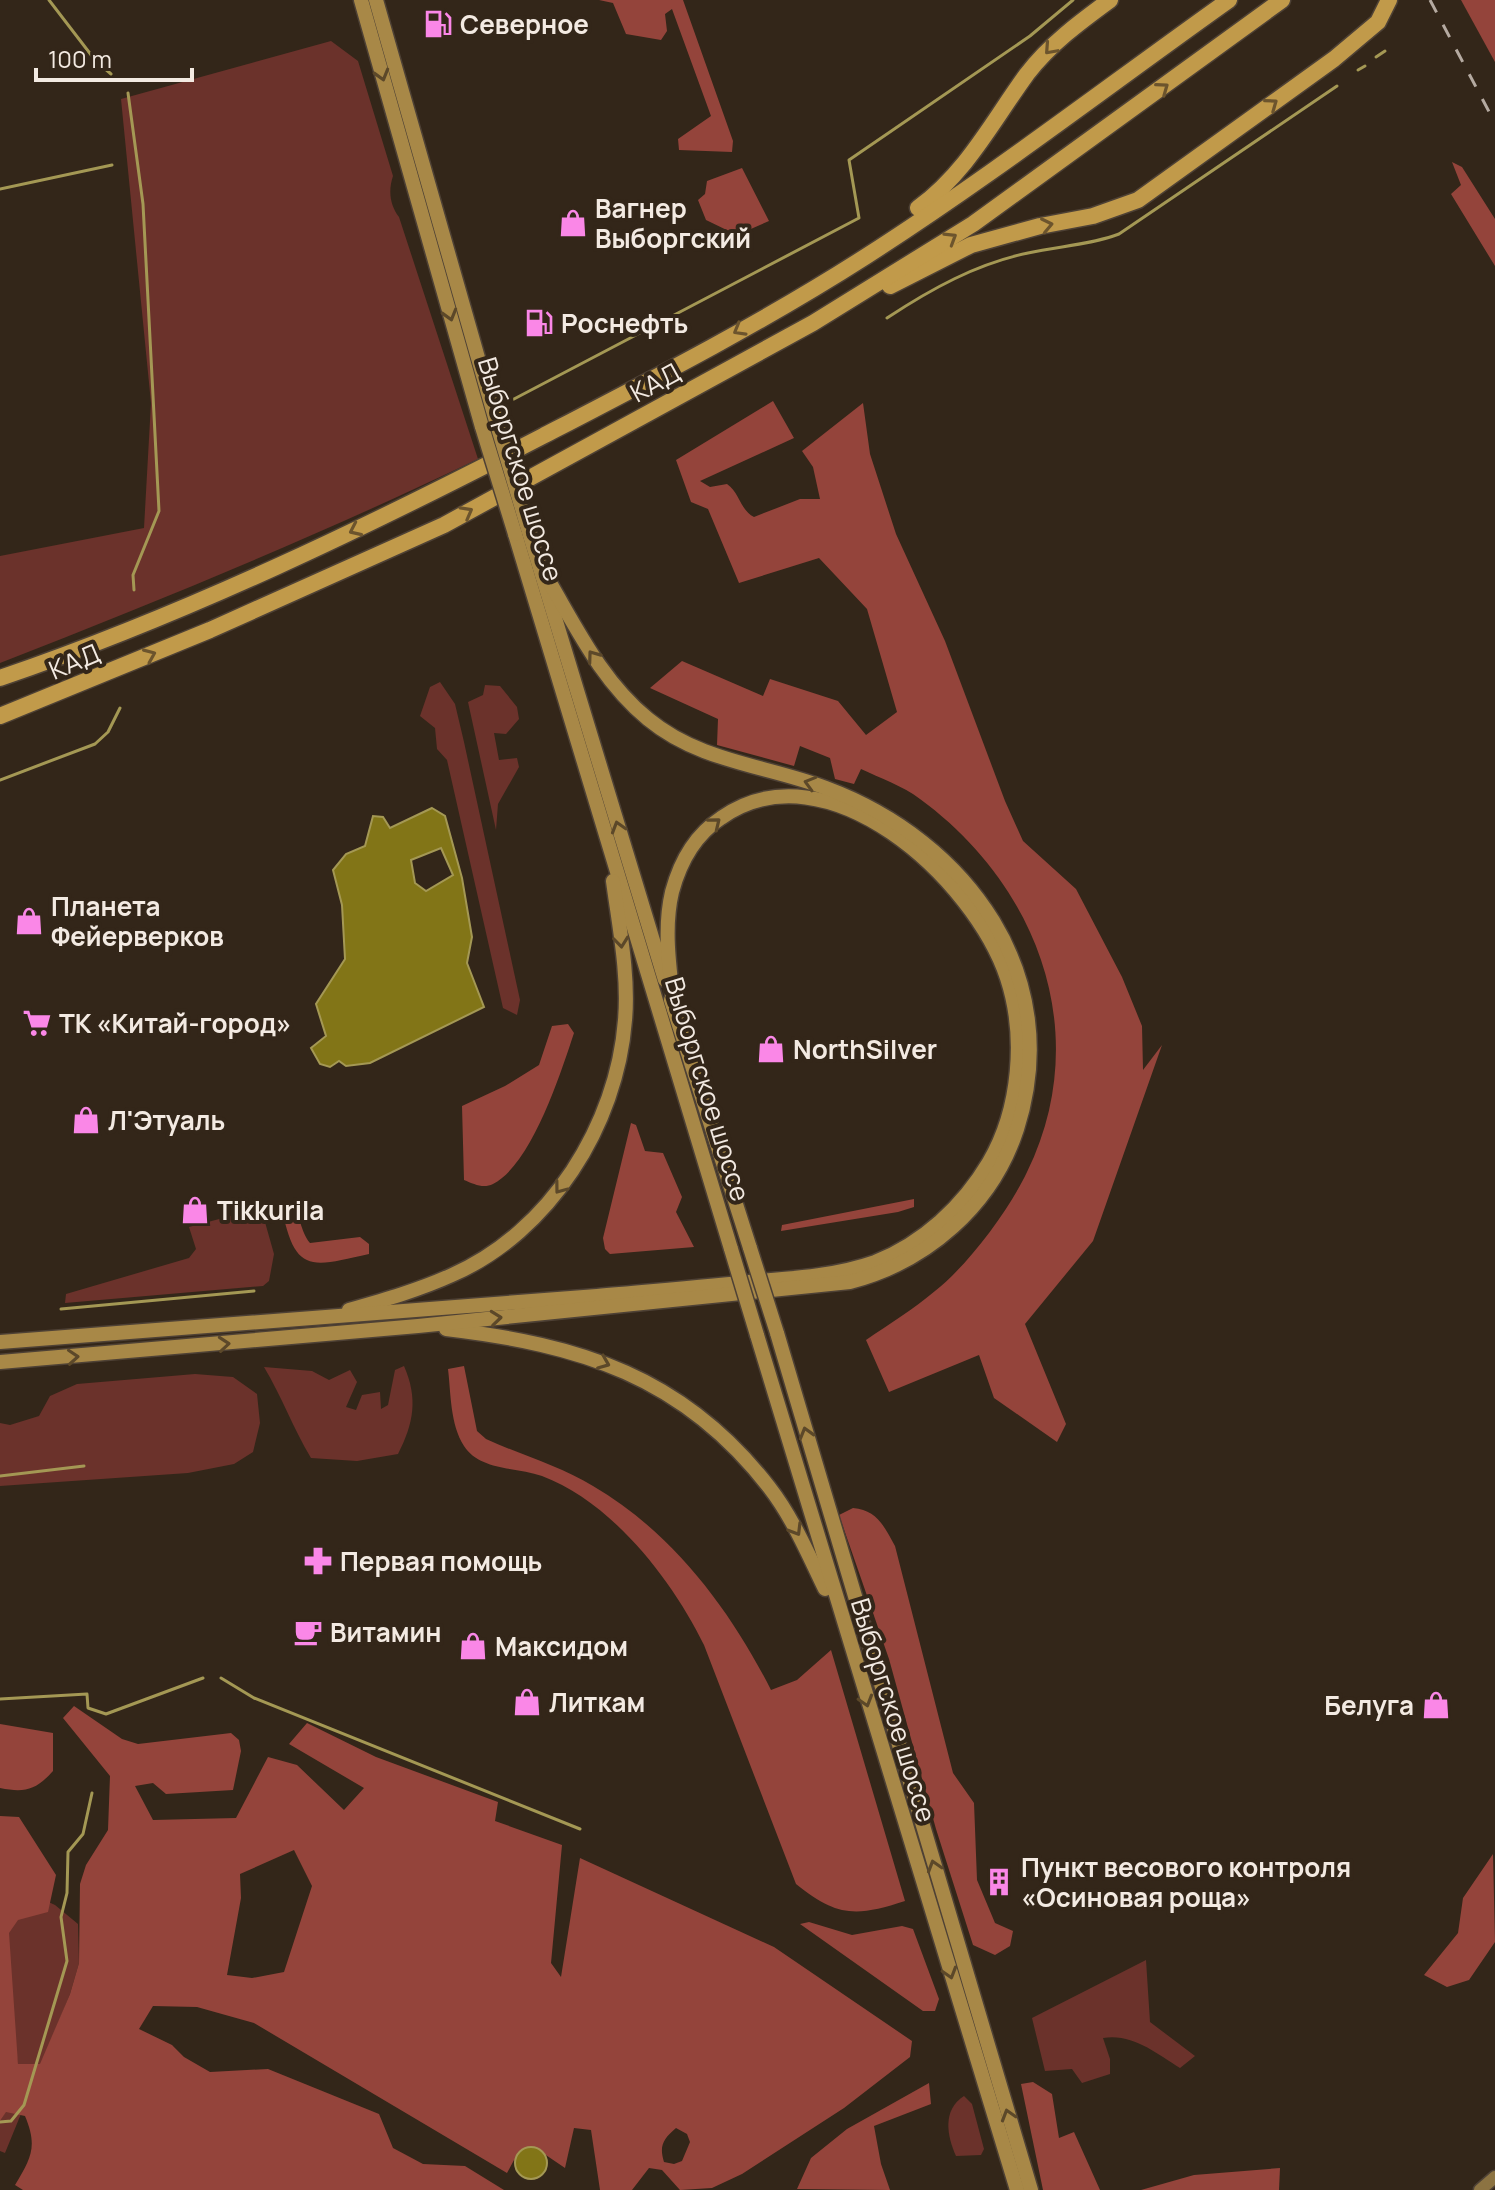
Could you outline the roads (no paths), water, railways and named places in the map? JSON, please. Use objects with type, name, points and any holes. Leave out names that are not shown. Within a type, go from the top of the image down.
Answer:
[{"type":"highway","points":[[807,291],[840,262],[936,195],[959,173],[1029,72],[1062,36],[1110,0]]},
{"type":"highway","name":"КАД","points":[[0,678],[288,562],[426,497],[657,377],[864,258],[1068,118],[1229,0]]},
{"type":"highway","name":"КАД","points":[[0,716],[210,630],[444,525],[813,323],[973,224],[1282,0]]},
{"type":"highway","points":[[813,323],[971,245],[1040,226],[1093,216],[1138,200],[1334,59],[1378,22],[1389,0]]},
{"type":"main road","name":"Выборгское шоссе","points":[[361,0],[522,532],[607,837],[843,1626],[1017,2190]]},
{"type":"main road","name":"Выборгское шоссе","points":[[376,0],[489,424]]},
{"type":"main road","name":"Выборгское шоссе","points":[[522,532],[540,566],[674,1009],[777,1333],[1031,2190]]},
{"type":"main road","points":[[0,1362],[820,1287],[882,1272],[943,1236],[975,1203],[1007,1155],[1027,1089],[1030,1034],[1020,977],[989,912],[958,874],[912,833],[847,796],[711,755],[658,727],[618,689],[589,652],[540,566]]},
{"type":"main road","points":[[0,1342],[715,1286],[818,1275],[862,1266],[903,1248],[949,1214],[978,1180],[1000,1139],[1011,1103],[1017,1053],[1016,1017],[1000,960],[978,918],[938,870],[905,843],[841,807],[804,797],[770,797],[737,806],[697,839],[681,865],[669,908],[668,942],[674,1009]]},
{"type":"main road","points":[[323,1318],[455,1274],[501,1245],[538,1214],[579,1161],[612,1086],[625,1019],[623,959],[607,837]]},
{"type":"main road","points":[[418,1326],[510,1337],[560,1347],[635,1376],[684,1406],[733,1447],[770,1488],[802,1541],[843,1626]]},
{"type":"main road","points":[[1480,2190],[1495,2177]]},
{"type":"waterway","points":[[49,0],[95,60],[111,74]]},
{"type":"waterway","points":[[514,399],[859,218],[849,160],[1030,36],[1073,0]]},
{"type":"waterway","points":[[1376,57],[1385,51]]},
{"type":"waterway","points":[[1358,70],[1365,66]]},
{"type":"waterway","points":[[887,318],[937,288],[990,264],[1119,234],[1337,86]]},
{"type":"waterway","points":[[128,93],[143,204],[159,511],[133,575],[134,590]]},
{"type":"waterway","points":[[0,189],[112,165]]},
{"type":"waterway","points":[[0,780],[95,744],[108,732],[120,708]]},
{"type":"waterway","points":[[61,1309],[254,1291]]},
{"type":"waterway","points":[[0,1476],[84,1466]]},
{"type":"waterway","points":[[0,1699],[87,1694],[88,1708],[106,1714],[203,1678]]},
{"type":"waterway","points":[[221,1678],[254,1698],[580,1829]]},
{"type":"waterway","points":[[0,2122],[11,2121],[24,2105],[67,1961],[61,1917],[67,1893],[68,1852],[83,1834],[92,1793]]},
{"type":"railway","points":[[1430,0],[1495,123]]},
{"type":"place","name":"Северное","points":[[438,24]]},
{"type":"place","name":"Вагнер Выборгский","points":[[573,223]]},
{"type":"place","name":"Роснефть","points":[[539,323]]},
{"type":"place","name":"Планета Фейерверков","points":[[29,921]]},
{"type":"place","name":"ТК «Китай-город»","points":[[37,1023]]},
{"type":"place","name":"NorthSilver","points":[[771,1049]]},
{"type":"place","name":"Л'Этуаль","points":[[86,1120]]},
{"type":"place","name":"Tikkurila","points":[[195,1210]]},
{"type":"place","name":"Первая помощь","points":[[318,1561]]},
{"type":"place","name":"Витамин","points":[[308,1632]]},
{"type":"place","name":"Максидом","points":[[473,1646]]},
{"type":"place","name":"Литкам","points":[[527,1702]]},
{"type":"place","name":"Белуга","points":[[1436,1705]]},
{"type":"place","name":"Пункт весового контроля «Осиновая роща»","points":[[999,1882]]}]
